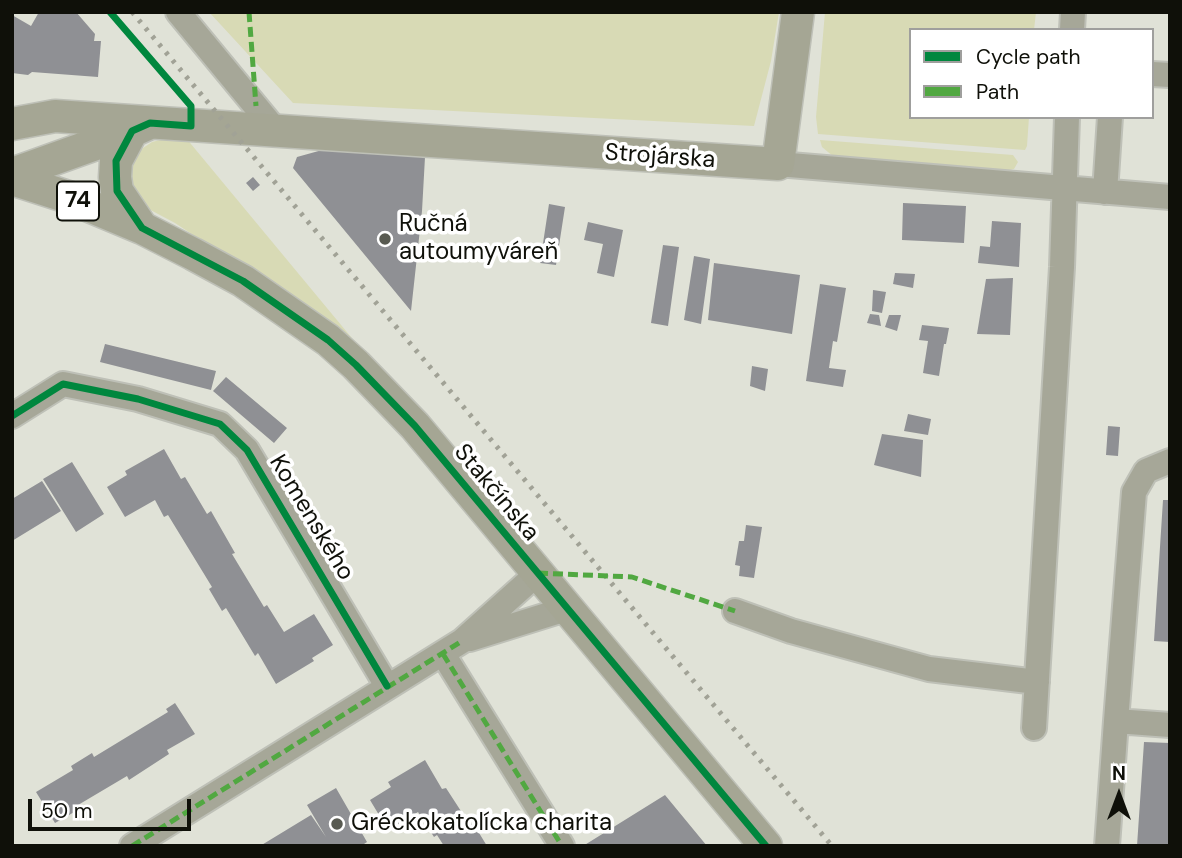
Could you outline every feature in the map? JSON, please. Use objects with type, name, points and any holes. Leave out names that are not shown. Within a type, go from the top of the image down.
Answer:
[{"type":"main road","points":[[778,164],[798,12]]},
{"type":"main road","name":"Strojárska","points":[[18,128],[55,116],[141,127],[277,132],[778,164]]},
{"type":"main road","name":"Strojárska","points":[[12,177],[141,127]]},
{"type":"main road","points":[[141,127],[116,161],[115,177],[117,191],[142,228]]},
{"type":"main road","name":"Stakčínska","points":[[12,177],[142,228],[243,281],[328,340],[415,426],[766,846]]},
{"type":"street","points":[[178,12],[277,132]]},
{"type":"street","points":[[1034,728],[1061,281],[1066,119]]},
{"type":"street","points":[[1105,192],[1110,119]]},
{"type":"street","name":"Strojárska","points":[[778,164],[1170,197]]},
{"type":"street","name":"Komenského","points":[[12,416],[63,384],[138,399],[220,424],[247,450],[387,686]]},
{"type":"street","points":[[1107,846],[1135,492],[1146,471],[1170,461]]},
{"type":"street","points":[[453,648],[538,573]]},
{"type":"street","points":[[132,846],[387,686],[453,648],[566,609]]},
{"type":"street","points":[[735,611],[791,631],[929,669],[1037,682]]},
{"type":"street","points":[[453,648],[562,846]]},
{"type":"street","points":[[1116,721],[1170,725]]},
{"type":"green space","points":[[209,12],[779,12],[771,61],[754,126],[293,103]]},
{"type":"green space","points":[[825,12],[1036,12],[1034,28],[909,28],[909,119],[1029,119],[1025,150],[818,134],[816,117]]},
{"type":"green space","points":[[168,138],[186,138],[356,343],[175,223],[143,206],[130,177],[133,161],[143,148],[152,142]]},
{"type":"green space","points":[[820,140],[1013,155],[1018,162],[1014,169],[1000,172],[834,157],[822,147]]},
{"type":"building","points":[[39,12],[76,12],[95,34],[94,41],[101,41],[98,77],[12,73],[12,15],[31,26]]},
{"type":"building","name":"Ručná autoumyváreň","points":[[333,147],[425,157],[411,311],[293,168],[297,157]]},
{"type":"building","points":[[253,177],[260,185],[253,191],[246,183]]},
{"type":"building","points":[[903,203],[966,206],[964,243],[902,240]]},
{"type":"building","points":[[549,204],[565,207],[556,265],[540,263]]},
{"type":"building","points":[[992,221],[1021,223],[1019,267],[978,263],[980,246],[990,247]]},
{"type":"building","points":[[588,222],[623,230],[614,277],[597,273],[603,244],[584,240]]},
{"type":"building","points":[[663,245],[679,247],[668,326],[651,323]]},
{"type":"building","points":[[694,256],[710,259],[701,324],[684,320]]},
{"type":"building","points":[[714,263],[800,275],[792,334],[708,320]]},
{"type":"building","points":[[895,273],[915,274],[913,288],[893,284]]},
{"type":"building","points":[[1013,278],[1010,335],[977,334],[986,279]]},
{"type":"building","points":[[820,284],[846,288],[837,342],[833,341],[829,368],[846,370],[843,387],[806,381]]},
{"type":"building","points":[[873,290],[886,292],[882,313],[872,311]]},
{"type":"building","points":[[870,314],[879,315],[881,326],[867,323]]},
{"type":"building","points":[[889,315],[901,315],[897,331],[885,327]]},
{"type":"building","points":[[922,325],[949,328],[939,376],[923,373],[928,341],[919,340]]},
{"type":"building","points":[[105,344],[216,371],[211,390],[100,362]]},
{"type":"building","points":[[752,366],[768,369],[765,391],[750,386]]},
{"type":"building","points":[[226,377],[287,428],[274,443],[213,391]]},
{"type":"building","points":[[908,414],[931,419],[928,435],[904,431]]},
{"type":"building","points":[[1108,426],[1120,427],[1118,456],[1106,455]]},
{"type":"building","points":[[882,434],[923,440],[921,477],[874,465]]},
{"type":"building","points":[[164,449],[181,479],[185,477],[207,514],[211,511],[235,553],[232,554],[264,607],[267,605],[284,632],[314,614],[333,645],[312,658],[314,661],[276,684],[258,653],[255,656],[226,608],[222,611],[209,589],[212,587],[168,515],[164,517],[155,500],[125,517],[107,487],[127,475],[125,471]]},
{"type":"building","points":[[72,462],[104,514],[76,532],[43,479]]},
{"type":"building","points":[[42,481],[61,511],[12,541],[12,499]]},
{"type":"building","points":[[1163,500],[1170,500],[1170,642],[1154,641]]},
{"type":"building","points":[[746,525],[762,527],[754,578],[739,576],[740,566],[735,565],[739,541],[744,541]]},
{"type":"building","points":[[175,703],[195,734],[167,750],[169,754],[129,780],[127,776],[73,808],[76,811],[55,823],[36,792],[73,770],[71,766],[92,753],[94,757],[168,712],[166,709]]},
{"type":"building","points":[[1144,742],[1170,743],[1170,846],[1137,846]]},
{"type":"building","points":[[425,760],[442,789],[446,788],[487,846],[444,846],[437,835],[434,837],[418,812],[388,830],[370,800],[391,787],[388,782]]},
{"type":"building","name":"Gréckokatolícka charita","points":[[336,788],[367,842],[361,846],[260,846],[311,815],[326,837],[307,805]]},
{"type":"building","points":[[665,795],[707,846],[583,846]]},
{"type":"railway","points":[[132,12],[832,846]]},
{"type":"marked path","points":[[249,12],[256,106]]},
{"type":"marked path","points":[[538,573],[632,577],[735,611]]},
{"type":"marked path","points":[[132,846],[462,641]]},
{"type":"marked path","points":[[443,654],[562,846]]},
{"type":"cycle path","points":[[110,12],[191,106],[191,126],[150,123],[132,131],[116,161],[117,191],[142,228],[243,281],[328,340],[356,365],[415,426],[766,846]]},
{"type":"cycle path","points":[[12,416],[63,384],[138,399],[220,424],[247,450],[387,686]]},
{"type":"place","name":"Ručná autoumyváreň","points":[[385,239]]},
{"type":"place","name":"Gréckokatolícka charita","points":[[337,824]]}]
